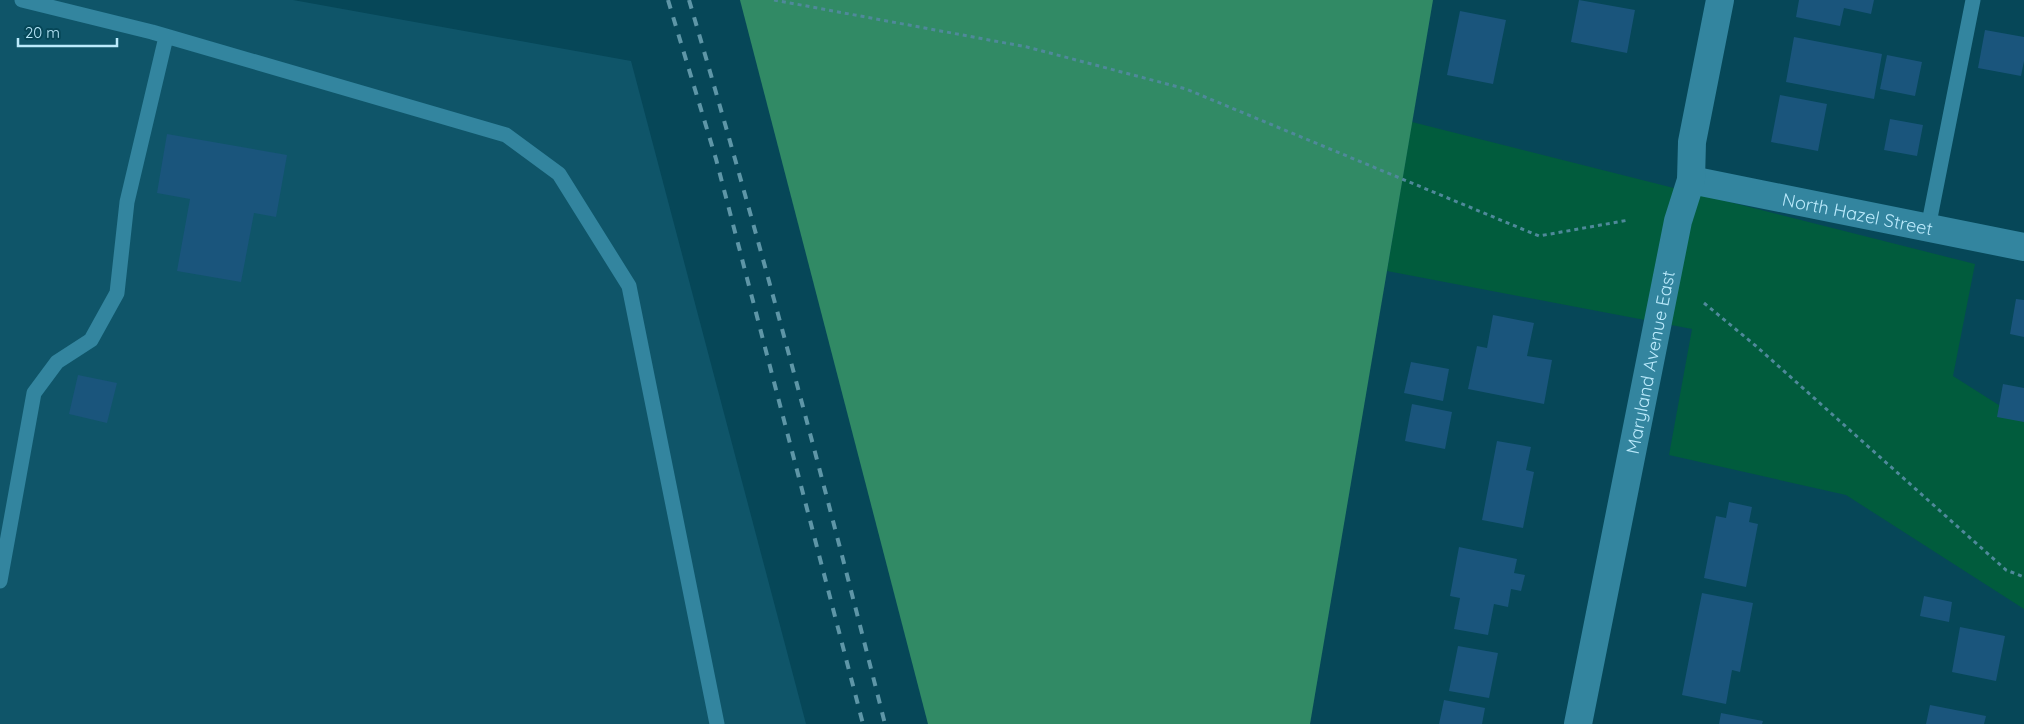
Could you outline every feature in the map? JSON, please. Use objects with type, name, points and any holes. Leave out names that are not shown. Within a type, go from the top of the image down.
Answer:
[{"type":"street","name":"Maryland Avenue East","points":[[1578,724],[1678,222],[1691,180],[1692,142],[1720,0]]},
{"type":"street","name":"North Hazel Street","points":[[1691,180],[2024,247]]},
{"type":"lane","points":[[22,0],[166,37],[506,135],[559,174],[629,286],[717,724]]},
{"type":"lane","points":[[1928,228],[1973,0]]},
{"type":"lane","points":[[0,580],[34,392],[58,362],[91,340],[117,293],[127,202],[166,37]]},
{"type":"path","points":[[775,0],[1028,47],[1186,89],[1539,236],[1629,220]]},
{"type":"path","points":[[1704,303],[1756,346],[2006,570],[2024,577]]},
{"type":"shaded area","points":[[0,0],[293,0],[631,61],[806,724],[0,724]]},
{"type":"green space","points":[[740,0],[1433,0],[1310,724],[928,724]]},
{"type":"green space","points":[[1412,122],[1975,264],[1953,376],[2024,421],[2024,609],[1846,495],[1669,455],[1692,329],[1387,271]]},
{"type":"building","points":[[1579,0],[1635,10],[1627,53],[1571,42]]},
{"type":"building","points":[[1799,0],[1874,0],[1871,14],[1844,8],[1840,26],[1796,17]]},
{"type":"building","points":[[1460,11],[1506,20],[1493,84],[1447,75]]},
{"type":"building","points":[[1985,30],[2024,37],[2024,61],[2021,76],[1978,68]]},
{"type":"building","points":[[1794,37],[1882,54],[1874,99],[1786,82]]},
{"type":"building","points":[[1887,55],[1922,62],[1915,96],[1880,89]]},
{"type":"building","points":[[1780,95],[1827,104],[1818,151],[1771,142]]},
{"type":"building","points":[[1890,119],[1923,125],[1917,156],[1884,150]]},
{"type":"building","points":[[167,134],[287,155],[276,217],[254,213],[241,282],[177,271],[190,199],[157,193]]},
{"type":"building","points":[[2016,299],[2024,300],[2024,337],[2010,334]]},
{"type":"building","points":[[1493,315],[1534,323],[1527,356],[1552,360],[1544,404],[1468,389],[1477,346],[1487,348]]},
{"type":"building","points":[[1411,362],[1449,369],[1443,401],[1404,393]]},
{"type":"building","points":[[78,375],[117,383],[107,423],[69,414]]},
{"type":"building","points":[[2003,384],[2024,388],[2024,422],[1997,417]]},
{"type":"building","points":[[1412,404],[1452,412],[1445,449],[1405,441]]},
{"type":"building","points":[[1497,441],[1531,447],[1526,470],[1534,472],[1523,528],[1482,520]]},
{"type":"building","points":[[1729,502],[1752,507],[1749,522],[1758,524],[1746,587],[1704,578],[1716,516],[1726,518]]},
{"type":"building","points":[[1459,547],[1517,559],[1514,573],[1525,575],[1521,591],[1511,589],[1508,607],[1494,604],[1488,635],[1454,629],[1460,598],[1450,596]]},
{"type":"building","points":[[1702,593],[1753,603],[1740,672],[1732,670],[1726,704],[1682,695]]},
{"type":"building","points":[[1924,596],[1952,602],[1949,622],[1920,616]]},
{"type":"building","points":[[1960,627],[2005,636],[1996,681],[1952,672]]},
{"type":"building","points":[[1458,646],[1498,653],[1489,698],[1449,691]]},
{"type":"building","points":[[1444,700],[1485,708],[1482,724],[1439,724]]},
{"type":"building","points":[[1930,705],[1986,716],[1984,724],[1926,724]]},
{"type":"building","points":[[1721,713],[1763,721],[1762,724],[1719,724]]},
{"type":"railway","points":[[668,0],[716,159],[863,724]]},
{"type":"railway","points":[[689,0],[791,361],[885,724]]}]
